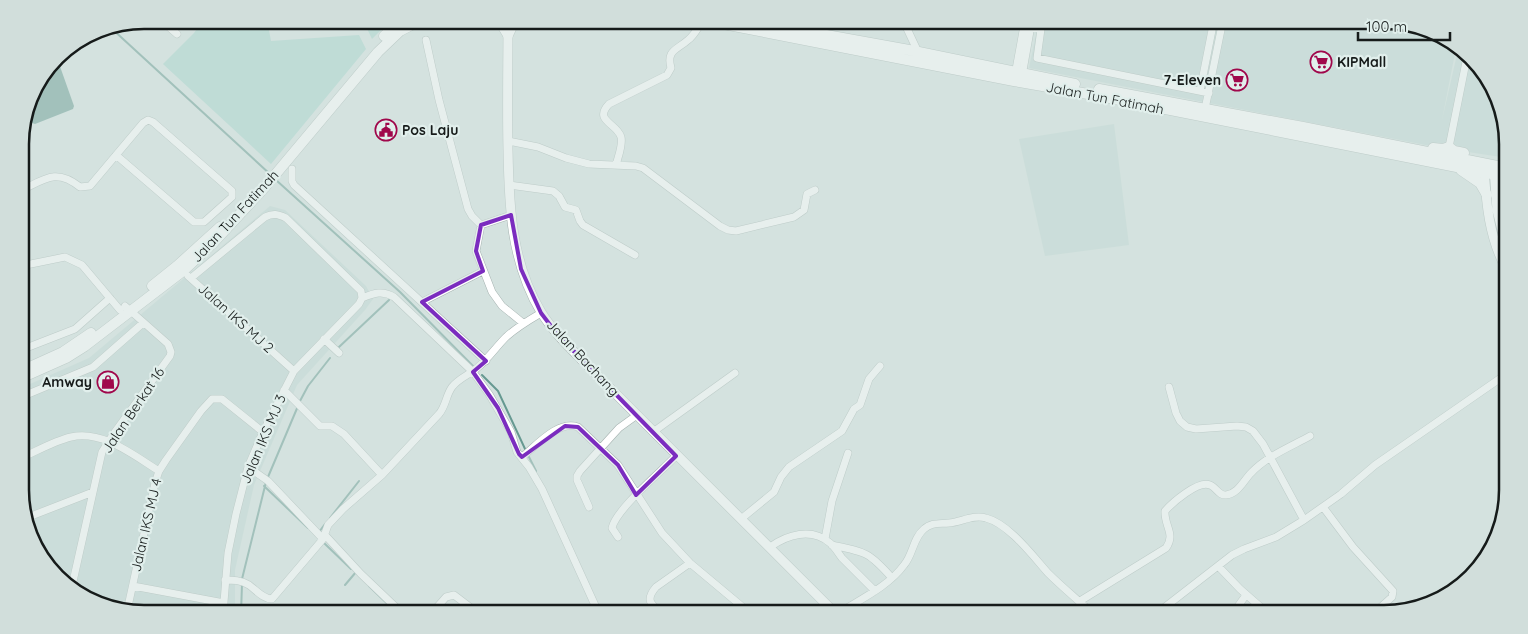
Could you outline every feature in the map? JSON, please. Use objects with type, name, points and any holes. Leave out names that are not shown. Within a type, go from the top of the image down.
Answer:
[{"type":"main road","name":"Jalan Tun Fatimah","points":[[29,367],[68,349],[180,269],[225,232],[381,39],[392,29]]},
{"type":"main road","name":"Jalan Tun Fatimah","points":[[276,169],[378,52],[404,29]]},
{"type":"main road","points":[[504,29],[508,35]]},
{"type":"main road","points":[[508,35],[511,29]]},
{"type":"main road","name":"Jalan Tun Fatimah","points":[[753,29],[1424,150],[1499,173]]},
{"type":"main road","name":"Jalan Tun Fatimah","points":[[793,29],[918,52],[1105,96],[1449,165],[1499,168]]},
{"type":"main road","points":[[1424,150],[1426,148],[1449,148],[1456,152],[1499,160]]},
{"type":"main road","points":[[1449,165],[1475,179],[1487,195]]},
{"type":"main road","points":[[1497,210],[1499,206]]},
{"type":"main road","name":"Jalan Tun Fatimah","points":[[29,374],[66,358],[85,346],[125,309]]},
{"type":"street","points":[[172,29],[177,34]]},
{"type":"street","name":"Jalan Bachang","points":[[508,29],[508,141],[511,215],[521,268],[541,313],[557,334],[676,456],[827,605]]},
{"type":"street","points":[[616,165],[621,143],[620,136],[604,117],[605,108],[609,104],[666,76],[672,68],[669,58],[671,54],[691,37],[697,29]]},
{"type":"street","points":[[907,29],[918,52]]},
{"type":"street","points":[[1018,77],[1023,29]]},
{"type":"street","points":[[1018,77],[1031,29]]},
{"type":"street","points":[[1200,91],[1212,29]]},
{"type":"street","points":[[1205,109],[1221,29]]},
{"type":"street","points":[[1041,30],[1037,58],[1209,93]]},
{"type":"street","points":[[426,40],[439,100],[468,209],[481,225]]},
{"type":"street","points":[[1449,148],[1466,63]]},
{"type":"street","points":[[29,187],[51,177],[70,179],[80,187],[90,186],[116,155],[143,123],[148,120],[153,122],[232,191],[233,194],[231,199],[204,222],[198,223],[191,220],[116,155]]},
{"type":"street","points":[[508,141],[538,147],[581,162],[644,168],[720,226],[728,230],[736,231],[794,217],[804,210],[807,194],[815,190]]},
{"type":"street","points":[[292,169],[294,185],[486,361]]},
{"type":"street","points":[[1489,169],[1488,214],[1494,241],[1499,252]]},
{"type":"street","points":[[1489,169],[1499,218]]},
{"type":"street","points":[[509,185],[553,191],[559,196],[566,207],[576,210],[580,221],[584,225],[635,255]]},
{"type":"street","points":[[191,278],[265,217],[271,214],[279,214],[286,218],[362,295],[387,293],[394,297],[473,372],[498,408],[511,432],[518,452],[525,454],[595,605]]},
{"type":"street","points":[[481,225],[511,215]]},
{"type":"street","points":[[481,225],[476,251],[483,271],[496,299],[523,323]]},
{"type":"street","name":"Jalan Berkat 16","points":[[29,264],[65,257],[82,266],[110,298],[168,344],[171,352],[170,356],[108,440],[100,458],[73,581]]},
{"type":"street","name":"Jalan IKS MJ 2","points":[[180,269],[294,371]]},
{"type":"street","points":[[422,302],[483,271]]},
{"type":"street","name":"Jalan IKS MJ 3","points":[[224,603],[228,553],[248,467],[263,432],[294,371],[359,304],[362,295]]},
{"type":"street","points":[[29,347],[75,329],[110,298]]},
{"type":"street","points":[[225,580],[238,580],[247,584],[266,598],[272,598],[324,537],[328,525],[343,509],[382,475],[444,408],[452,387],[486,361],[506,338],[523,323],[541,313]]},
{"type":"street","points":[[29,393],[92,367],[143,323]]},
{"type":"street","points":[[324,339],[339,353]]},
{"type":"street","points":[[741,519],[774,492],[781,477],[789,467],[842,431],[854,409],[860,405],[869,379],[880,366]]},
{"type":"street","points":[[653,432],[735,373]]},
{"type":"street","points":[[1168,605],[1241,550],[1276,537],[1304,520],[1375,465],[1499,379]]},
{"type":"street","points":[[1169,387],[1176,413],[1180,421],[1187,427],[1196,429],[1222,426],[1246,427],[1253,431],[1259,438],[1304,520]]},
{"type":"street","points":[[284,390],[320,426],[332,426],[344,434],[382,475]]},
{"type":"street","name":"Jalan IKS MJ 4","points":[[128,604],[154,482],[159,471],[201,411],[212,399],[222,399],[263,432]]},
{"type":"street","points":[[589,507],[577,476],[619,428],[637,416]]},
{"type":"street","points":[[525,454],[565,426],[572,425],[578,427],[618,465],[636,496],[662,533],[690,563],[740,605]]},
{"type":"street","points":[[29,455],[72,437],[82,436],[108,440],[159,471]]},
{"type":"street","points":[[1080,601],[1166,548],[1171,536],[1165,511],[1186,493],[1207,484],[1211,485],[1221,494],[1226,495],[1234,492],[1250,474],[1269,458],[1310,436]]},
{"type":"street","points":[[825,539],[832,501],[848,453]]},
{"type":"street","points":[[618,537],[613,531],[613,524],[636,496],[676,456]]},
{"type":"street","points":[[248,467],[268,481],[394,605]]},
{"type":"street","points":[[32,516],[93,492]]},
{"type":"street","points":[[1323,507],[1353,546],[1393,591],[1392,597],[1383,605]]},
{"type":"street","points":[[851,605],[892,578],[905,565],[924,528],[931,524],[950,523],[978,516],[996,522],[1013,535],[1054,579],[1084,605]]},
{"type":"street","points":[[770,547],[794,534],[825,539],[874,591]]},
{"type":"street","points":[[832,545],[868,554],[892,578]]},
{"type":"street","points":[[653,605],[649,598],[651,592],[690,563]]},
{"type":"street","points":[[1218,566],[1233,583],[1258,605]]},
{"type":"street","points":[[132,586],[224,603]]},
{"type":"street","points":[[439,605],[446,597],[454,595],[467,605]]},
{"type":"street","points":[[1239,605],[1246,595]]},
{"type":"highlighted area","points":[[511,215],[521,269],[541,313],[557,334],[676,456],[636,495],[618,465],[578,427],[565,426],[522,457],[498,408],[473,372],[486,361],[422,302],[483,271],[476,251],[481,225]]},
{"type":"shaded area","points":[[197,29],[269,29],[271,41],[359,35],[366,49],[271,164],[163,64]]},
{"type":"shaded area","points":[[367,29],[382,29],[372,39]]},
{"type":"shaded area","points":[[1037,29],[1384,29],[1406,31],[1435,41],[1455,53],[1442,120],[1457,55],[1480,80],[1495,114],[1498,129],[1499,157],[1436,147],[1029,68]]},
{"type":"shaded area","points":[[60,66],[74,106],[73,109],[35,124],[32,123],[33,114],[41,93],[48,80]]},
{"type":"shaded area","points":[[1114,124],[1129,245],[1045,256],[1019,139]]},
{"type":"shaded area","points":[[270,206],[285,210],[366,286],[373,299],[297,385],[254,485],[235,570],[235,605],[144,605],[122,603],[107,599],[80,586],[68,577],[48,554],[35,527],[30,505],[29,384],[89,358]]},
{"type":"waterway","points":[[116,33],[271,175]]},
{"type":"waterway","points":[[276,180],[400,292],[474,367]]},
{"type":"waterway","points":[[339,347],[389,300]]},
{"type":"waterway","points":[[300,401],[308,386],[330,358]]},
{"type":"waterway","points":[[482,375],[498,391],[526,451]]},
{"type":"waterway","points":[[268,477],[298,406]]},
{"type":"waterway","points":[[528,455],[536,471]]},
{"type":"waterway","points":[[330,518],[359,481]]},
{"type":"waterway","points":[[242,579],[266,482]]},
{"type":"waterway","points":[[264,486],[308,528]]},
{"type":"waterway","points":[[319,532],[325,524]]},
{"type":"waterway","points":[[324,543],[351,569]]},
{"type":"waterway","points":[[345,585],[356,572]]},
{"type":"waterway","points":[[241,605],[242,584]]},
{"type":"waterway","points":[[369,586],[389,605]]},
{"type":"place","name":"KIPMall","points":[[1321,62]]},
{"type":"place","name":"7-Eleven","points":[[1237,80]]},
{"type":"place","name":"Pos Laju","points":[[386,130]]},
{"type":"place","name":"Amway","points":[[108,382]]}]
